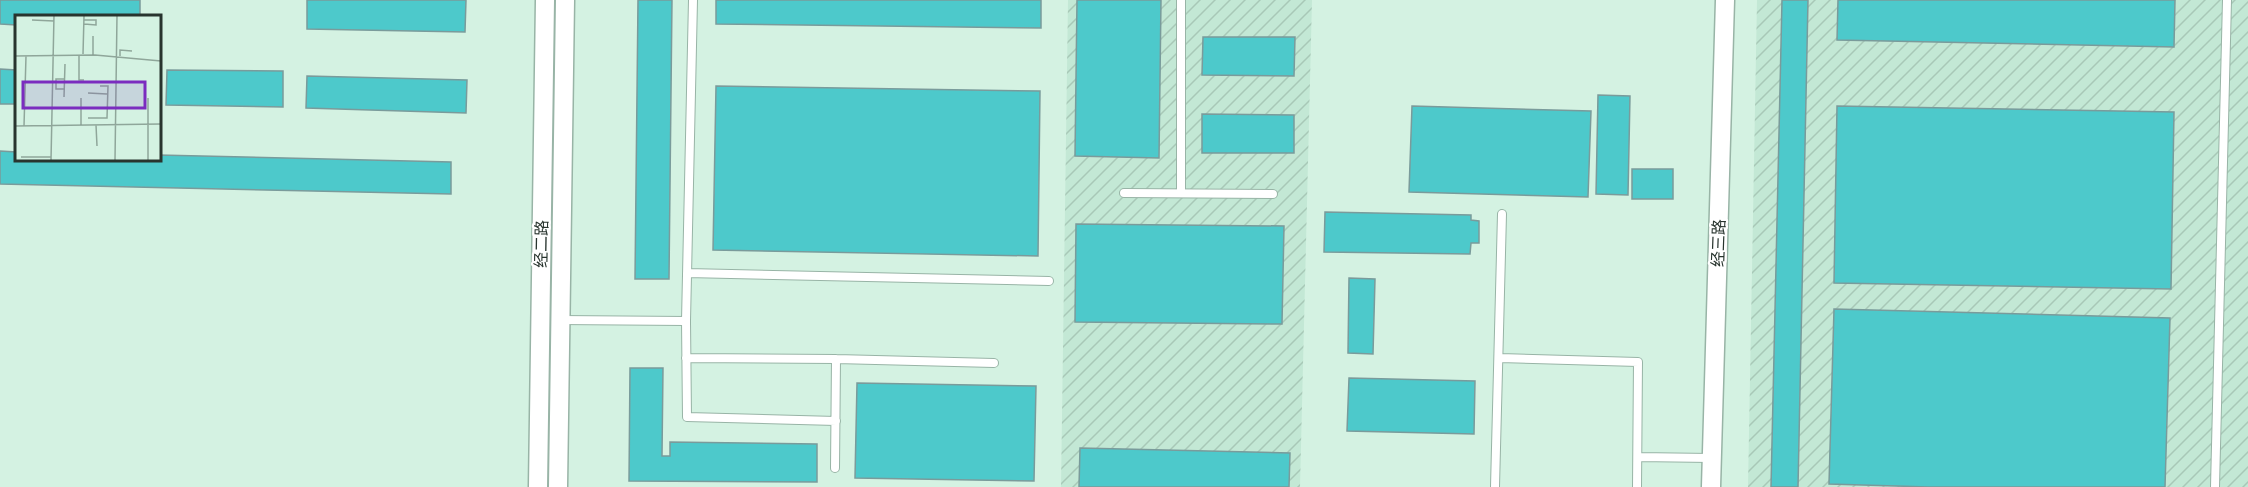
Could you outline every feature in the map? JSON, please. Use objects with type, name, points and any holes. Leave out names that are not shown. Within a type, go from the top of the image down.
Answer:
[{"type":"street","name":"经二路","points":[[538,487],[545,0]]},
{"type":"street","name":"经二路","points":[[558,487],[565,0]]},
{"type":"street","name":"经三路","points":[[1711,487],[1725,0]]},
{"type":"lane","points":[[693,0],[687,273],[687,417],[836,421]]},
{"type":"lane","points":[[1181,0],[1181,193]]},
{"type":"lane","points":[[2215,487],[2227,0]]},
{"type":"lane","points":[[1124,193],[1273,194]]},
{"type":"lane","points":[[1495,487],[1502,214]]},
{"type":"lane","points":[[687,273],[1049,281]]},
{"type":"lane","points":[[540,320],[687,321]]},
{"type":"lane","points":[[686,358],[994,363]]},
{"type":"lane","points":[[1500,358],[1638,362],[1637,487]]},
{"type":"lane","points":[[835,468],[836,359]]},
{"type":"lane","points":[[1638,457],[1712,458]]},
{"type":"shaded area","points":[[1068,0],[1312,0],[1300,487],[1061,487]]},
{"type":"shaded area","points":[[1757,0],[2248,0],[2248,487],[1748,487]]},
{"type":"building","points":[[0,0],[140,0],[140,15],[15,15],[15,25],[0,24]]},
{"type":"building","points":[[307,0],[466,0],[465,32],[307,29]]},
{"type":"building","points":[[638,0],[672,0],[669,279],[635,279]]},
{"type":"building","points":[[716,0],[1041,0],[1041,28],[716,24]]},
{"type":"building","points":[[1077,0],[1161,0],[1159,158],[1075,156]]},
{"type":"building","points":[[1782,0],[1808,0],[1798,487],[1771,487]]},
{"type":"building","points":[[1838,0],[2175,0],[2174,47],[1837,40]]},
{"type":"building","points":[[1203,37],[1295,37],[1294,76],[1202,75]]},
{"type":"building","points":[[0,69],[15,70],[15,104],[0,104]]},
{"type":"building","points":[[167,70],[283,71],[283,107],[166,105]]},
{"type":"building","points":[[307,76],[467,80],[466,113],[306,108]]},
{"type":"building","points":[[716,86],[1040,91],[1038,256],[713,250]]},
{"type":"building","points":[[1598,95],[1630,96],[1628,195],[1596,194]]},
{"type":"building","points":[[1412,106],[1591,111],[1588,197],[1409,192]]},
{"type":"building","points":[[1837,106],[2174,112],[2171,289],[1834,283]]},
{"type":"building","points":[[1202,114],[1294,115],[1294,153],[1202,153]]},
{"type":"building","points":[[0,151],[15,152],[15,160],[160,160],[160,155],[451,162],[451,194],[0,184]]},
{"type":"building","points":[[1632,169],[1673,169],[1673,199],[1632,199]]},
{"type":"building","points":[[1325,212],[1471,215],[1471,220],[1479,221],[1479,243],[1471,243],[1470,254],[1324,252]]},
{"type":"building","points":[[1076,224],[1284,226],[1282,324],[1075,322]]},
{"type":"building","points":[[1349,278],[1375,279],[1373,354],[1348,353]]},
{"type":"building","points":[[1834,309],[2170,318],[2165,487],[1929,487],[1829,484]]},
{"type":"building","points":[[630,368],[663,368],[662,456],[670,456],[670,442],[817,444],[817,482],[629,481]]},
{"type":"building","points":[[1349,378],[1475,381],[1474,434],[1347,431]]},
{"type":"building","points":[[857,383],[1036,386],[1034,481],[855,478]]},
{"type":"building","points":[[1080,448],[1290,453],[1289,487],[1079,487]]}]
